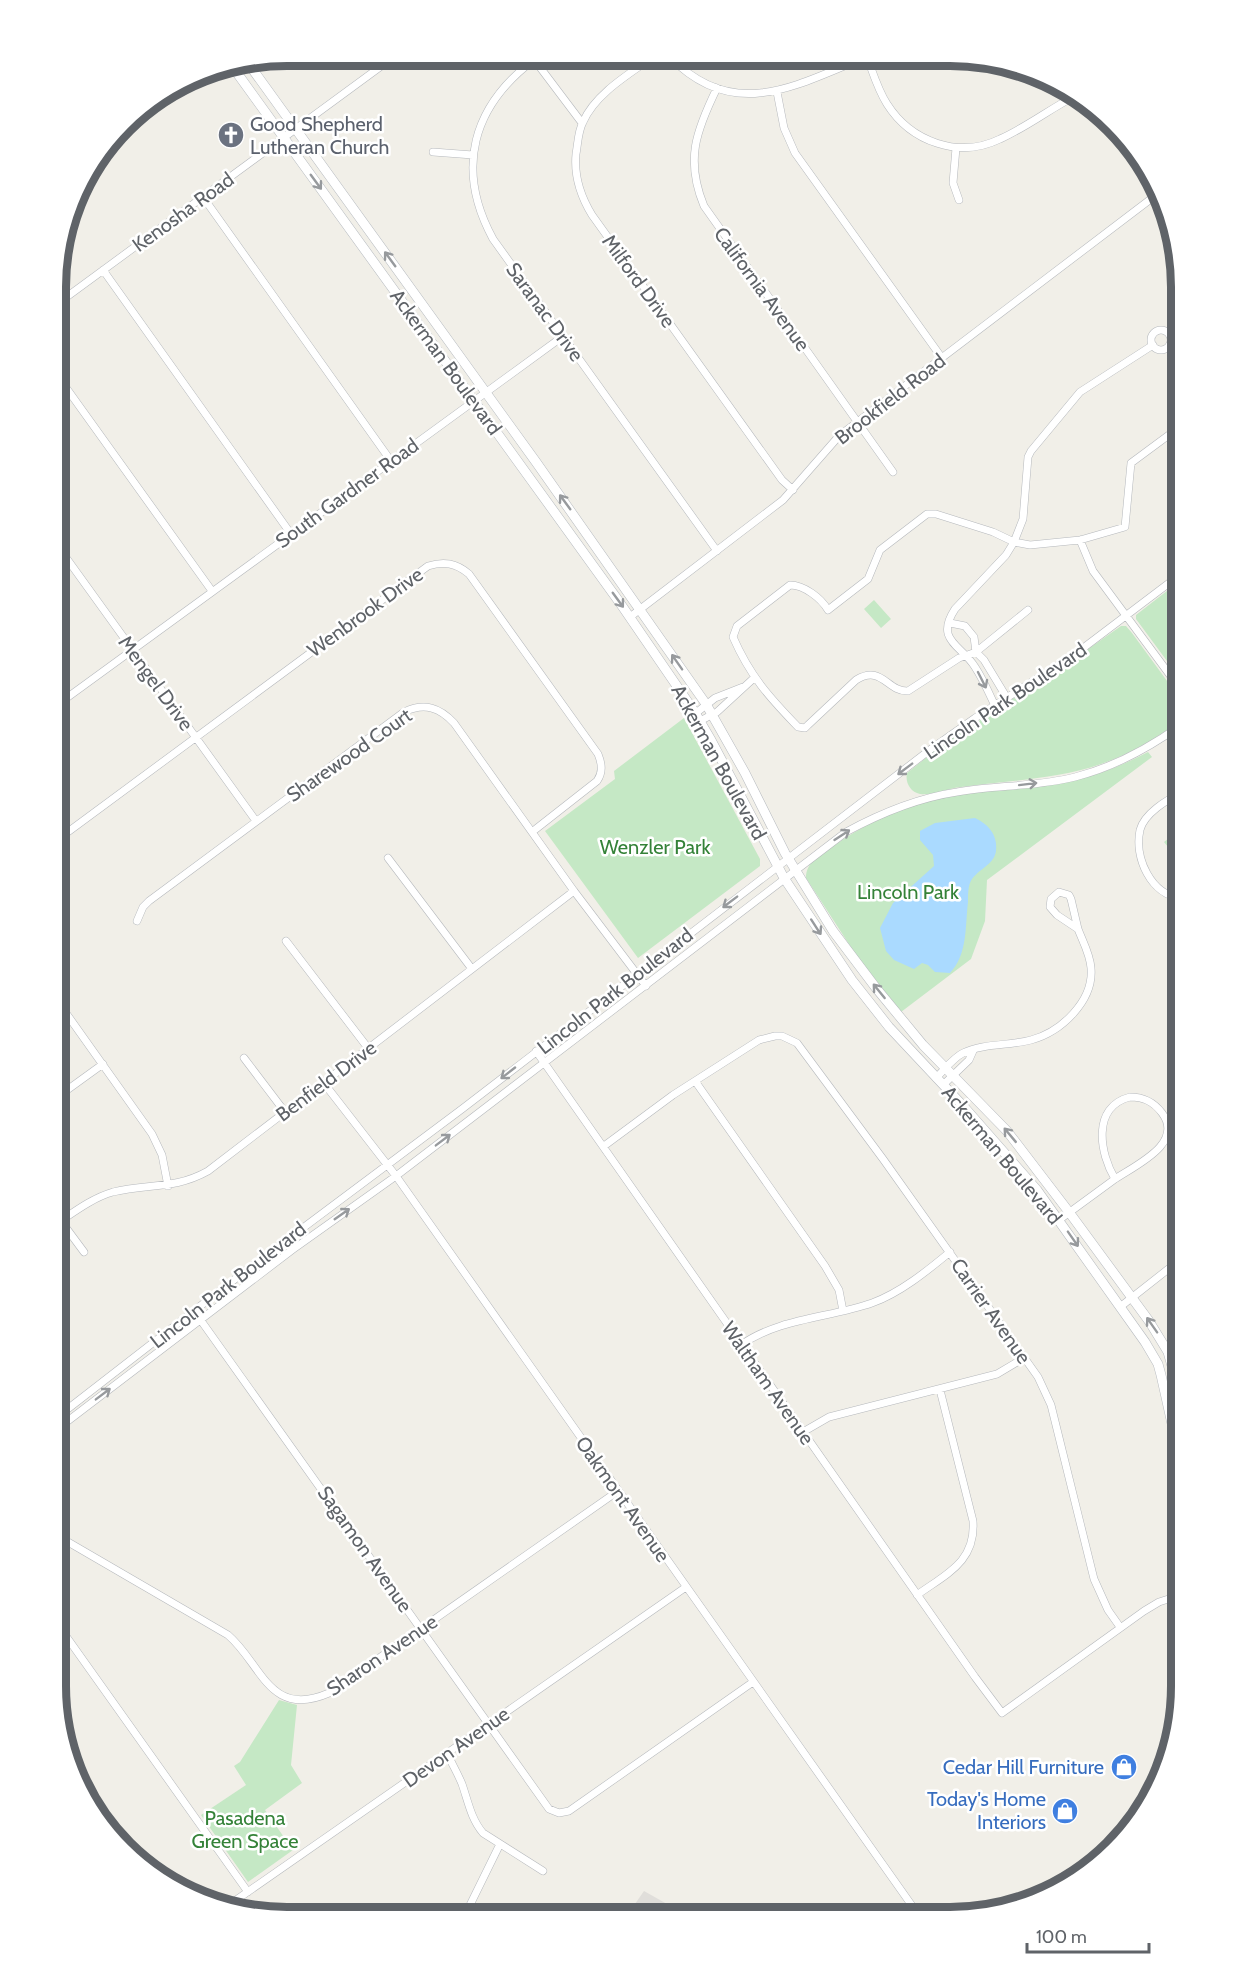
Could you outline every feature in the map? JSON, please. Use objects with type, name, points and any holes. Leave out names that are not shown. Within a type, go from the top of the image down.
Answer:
[{"type":"street","name":"Kenosha Road","points":[[66,297],[381,66]]},
{"type":"street","name":"Saranac Drive","points":[[525,66],[510,80],[490,105],[479,129],[473,155],[474,189],[484,224],[562,337],[717,551]]},
{"type":"street","points":[[540,66],[582,123],[588,112],[602,97],[642,66]]},
{"type":"street","points":[[680,66],[691,75],[717,88],[750,94],[777,92],[844,66]]},
{"type":"street","points":[[871,66],[884,98],[905,125],[930,140],[956,148],[977,147],[1001,139],[1068,100]]},
{"type":"street","name":"Ackerman Boulevard","points":[[252,69],[422,303],[706,704],[788,859],[833,931],[904,1023],[1007,1131],[1070,1212],[1132,1298],[1168,1352],[1171,1361]]},
{"type":"street","name":"Ackerman Boulevard","points":[[236,72],[630,617],[698,717],[777,867],[852,980],[889,1027],[1020,1169],[1120,1307],[1158,1364],[1171,1417]]},
{"type":"street","name":"California Avenue","points":[[717,88],[701,121],[694,148],[695,178],[704,206],[893,472]]},
{"type":"street","points":[[777,92],[784,128],[795,153],[942,358]]},
{"type":"street","name":"Milford Drive","points":[[582,123],[578,140],[576,170],[589,211],[782,480],[793,490]]},
{"type":"street","points":[[956,148],[953,183],[959,200]]},
{"type":"street","points":[[433,152],[473,155]]},
{"type":"street","points":[[203,197],[391,461]]},
{"type":"street","name":"Brookfield Road","points":[[630,617],[770,511],[793,490],[839,436],[1152,198]]},
{"type":"street","points":[[103,270],[291,534]]},
{"type":"street","points":[[1156,331],[1168,332],[1171,342],[1167,347],[1158,349],[1153,345],[1151,339],[1156,331]]},
{"type":"street","name":"South Gardner Road","points":[[66,698],[562,337]]},
{"type":"street","points":[[995,706],[975,666],[951,643],[947,633],[950,617],[1006,555],[1014,542],[1023,519],[1028,457],[1031,451],[1080,392],[1153,345]]},
{"type":"street","points":[[66,388],[212,591]]},
{"type":"street","points":[[1028,609],[976,652],[908,691],[900,691],[875,675],[862,676],[808,726],[802,728],[798,727],[777,706],[754,678],[733,637],[737,626],[790,585],[819,598],[828,610],[868,579],[880,550],[927,514],[931,513],[993,532],[1014,542],[1038,545],[1080,540],[1125,527],[1131,464],[1171,434]]},
{"type":"street","points":[[1080,540],[1088,562],[1171,677]]},
{"type":"street","name":"Mengel Drive","points":[[66,557],[256,821]]},
{"type":"street","name":"Wenbrook Drive","points":[[66,833],[428,566],[437,563],[455,565],[469,574],[601,761],[602,773],[597,781],[532,832]]},
{"type":"street","name":"Lincoln Park Boulevard","points":[[66,1410],[931,749],[1074,655],[1171,582]]},
{"type":"street","points":[[950,623],[965,626],[974,638],[976,652],[984,660],[1007,698]]},
{"type":"street","points":[[698,717],[712,714],[754,678]]},
{"type":"street","points":[[698,717],[706,704],[714,698],[743,687]]},
{"type":"street","name":"Sharewood Court","points":[[136,921],[149,901],[256,821],[404,712],[426,706],[445,714],[454,723],[574,891],[646,986]]},
{"type":"street","name":"Lincoln Park Boulevard","points":[[66,1422],[292,1250],[396,1176],[846,832],[894,808],[917,800],[957,791],[1049,782],[1077,776],[1115,763],[1171,731]]},
{"type":"street","points":[[1171,798],[1151,814],[1140,828],[1143,868],[1153,881],[1171,896]]},
{"type":"street","points":[[388,858],[471,969]]},
{"type":"street","name":"Benfield Drive","points":[[66,1218],[81,1207],[111,1193],[168,1186],[185,1182],[208,1171],[574,891]]},
{"type":"street","points":[[940,1081],[969,1060],[973,1051],[1032,1040],[1059,1026],[1079,1007],[1089,988],[1092,967],[1078,929],[1071,899],[1064,892],[1055,894],[1049,902],[1053,911],[1078,929]]},
{"type":"street","points":[[286,941],[368,1048]]},
{"type":"street","points":[[66,1013],[152,1134],[162,1155],[168,1186]]},
{"type":"street","name":"Carrier Avenue","points":[[695,1081],[759,1040],[782,1036],[802,1047],[1038,1377],[1051,1405],[1094,1579],[1108,1610],[1120,1627]]},
{"type":"street","name":"Waltham Avenue","points":[[536,1051],[1002,1713],[1120,1627]]},
{"type":"street","points":[[244,1058],[285,1112]]},
{"type":"street","points":[[66,1091],[103,1064]]},
{"type":"street","points":[[604,1146],[695,1081],[825,1266],[839,1290],[843,1311]]},
{"type":"street","name":"Oakmont Avenue","points":[[323,1082],[396,1176],[913,1907]]},
{"type":"street","points":[[1059,1220],[1159,1149],[1167,1136],[1168,1129],[1164,1116],[1146,1099],[1138,1097],[1124,1099],[1115,1104],[1106,1117],[1102,1128],[1102,1144],[1115,1179]]},
{"type":"street","points":[[66,1231],[84,1252]]},
{"type":"street","points":[[741,1345],[765,1330],[873,1303],[887,1296],[950,1252]]},
{"type":"street","points":[[1120,1307],[1171,1267]]},
{"type":"street","name":"Sagamon Avenue","points":[[194,1311],[549,1809],[559,1813],[569,1811],[753,1682]]},
{"type":"street","points":[[802,1432],[829,1417],[997,1374],[1024,1358]]},
{"type":"street","points":[[1165,1389],[1171,1387]]},
{"type":"street","points":[[917,1595],[951,1571],[964,1558],[973,1542],[973,1521],[940,1390]]},
{"type":"street","name":"Sharon Avenue","points":[[66,1541],[228,1635],[269,1686],[284,1696],[297,1699],[320,1697],[329,1693],[618,1491]]},
{"type":"street","name":"Devon Avenue","points":[[236,1901],[686,1587]]},
{"type":"street","points":[[1120,1627],[1159,1602],[1171,1598]]},
{"type":"street","points":[[66,1636],[248,1893]]},
{"type":"street","points":[[447,1754],[479,1828],[543,1871]]},
{"type":"street","points":[[470,1905],[500,1844]]},
{"type":"shaded area","points":[[644,1891],[672,1907],[633,1907]]},
{"type":"green space","points":[[1171,588],[1171,666],[1136,619],[1136,615]]},
{"type":"green space","points":[[874,600],[891,619],[881,628],[864,609]]},
{"type":"green space","points":[[1121,626],[1126,626],[1171,686],[1171,727],[1133,750],[1084,769],[930,794],[916,793],[911,789],[907,773],[942,745]]},
{"type":"green space","name":"Wenzler Park","points":[[684,718],[760,859],[760,866],[638,958],[545,831],[615,779],[614,771]]},
{"type":"green space","name":"Lincoln Park","points":[[1148,752],[1152,757],[987,880],[985,921],[971,959],[901,1012],[856,955],[806,878],[808,868],[818,857],[862,828],[895,812],[948,797],[1076,780],[1131,761]]},
{"type":"green space","points":[[1171,836],[1171,851],[1164,842]]},
{"type":"green space","name":"Pasadena Green Space","points":[[279,1700],[297,1705],[291,1765],[302,1783],[265,1810],[293,1850],[248,1882],[201,1815],[246,1785],[234,1766],[240,1762]]},
{"type":"water","points":[[975,818],[984,823],[994,835],[996,851],[992,860],[970,883],[965,939],[956,965],[950,973],[935,972],[922,963],[914,969],[894,960],[886,951],[880,928],[893,903],[934,866],[933,855],[920,840],[920,831],[935,823]]},
{"type":"place","name":"Good Shepherd Lutheran Church","points":[[231,135]]},
{"type":"place","name":"Cedar Hill Furniture","points":[[1124,1767]]},
{"type":"place","name":"Today's Home Interiors","points":[[1065,1811]]}]
